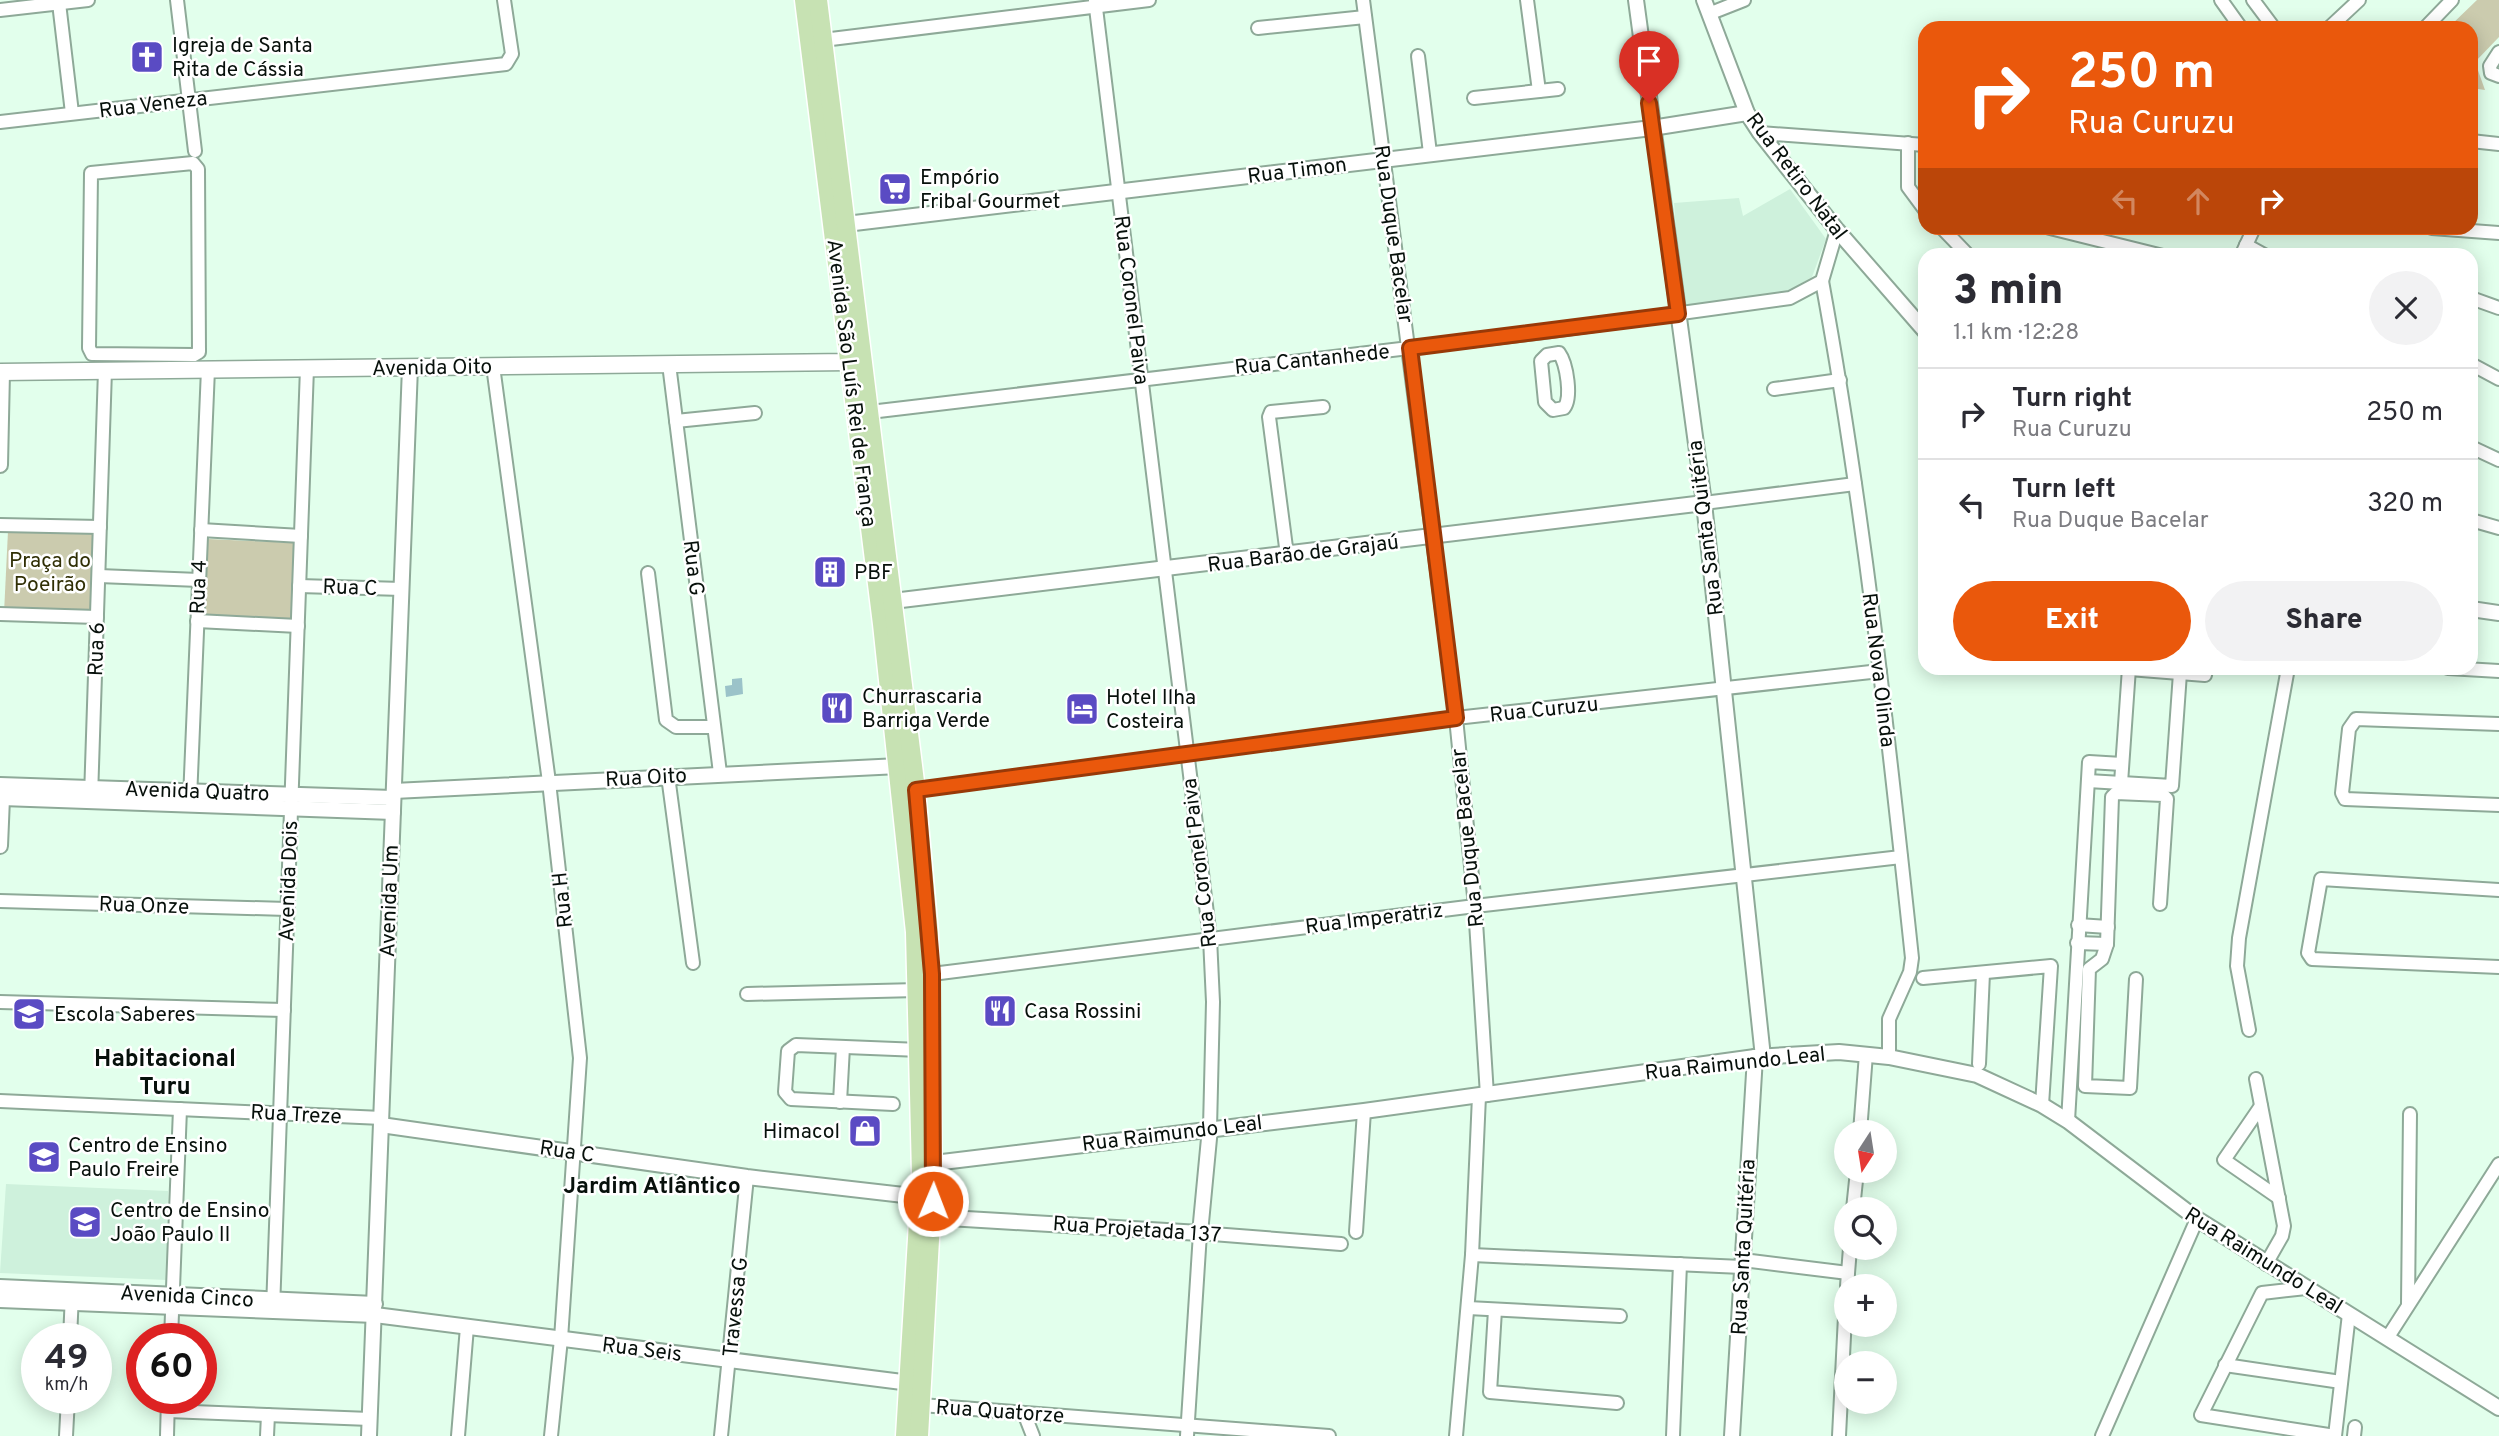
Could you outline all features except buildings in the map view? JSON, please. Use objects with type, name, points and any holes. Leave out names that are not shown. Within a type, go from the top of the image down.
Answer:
[{"type":"main road","name":"Avenida São Luís Rei de França","points":[[804,0],[856,358],[887,608],[916,790],[932,974],[927,1168],[920,1197],[905,1436]]},
{"type":"main road","name":"Avenida São Luís Rei de França","points":[[818,0],[846,224],[856,358],[870,412],[918,990],[932,1217],[919,1436]]},
{"type":"main road","name":"Avenida Oito","points":[[2,368],[106,370],[141,363],[208,369],[669,364],[856,358]]},
{"type":"street","points":[[0,10],[88,0]]},
{"type":"street","points":[[177,0],[195,150]]},
{"type":"street","name":"Rua Veneza","points":[[0,121],[506,64],[511,59],[504,0]]},
{"type":"street","points":[[823,40],[1096,3],[1149,0]]},
{"type":"street","name":"Rua Duque Bacelar","points":[[1363,0],[1434,536],[1475,906],[1483,1095],[1456,1436]]},
{"type":"street","points":[[1527,0],[1539,91]]},
{"type":"street","name":"Rua Santa Quitéria","points":[[1636,0],[1703,503],[1745,877],[1759,1057],[1742,1264],[1732,1436]]},
{"type":"street","points":[[1708,7],[1744,0]]},
{"type":"street","points":[[2221,0],[2236,21]]},
{"type":"street","points":[[2253,0],[2269,21]]},
{"type":"street","points":[[2336,21],[2359,0]]},
{"type":"street","points":[[2432,21],[2452,0]]},
{"type":"street","points":[[59,3],[72,113]]},
{"type":"street","name":"Rua Coronel Paiva","points":[[1096,3],[1210,939],[1213,1002],[1210,1128],[1200,1233],[1188,1431]]},
{"type":"street","name":"Rua Retiro Natal","points":[[1708,7],[1747,113],[1760,133],[1837,230],[1918,323]]},
{"type":"street","points":[[1258,28],[1364,17]]},
{"type":"street","points":[[2499,52],[2490,66],[2491,73],[2499,76]]},
{"type":"street","points":[[1418,56],[1430,153]]},
{"type":"street","points":[[1474,98],[1558,89]]},
{"type":"street","name":"Rua Timon","points":[[846,224],[1652,128],[1747,113]]},
{"type":"street","points":[[1760,133],[1918,144]]},
{"type":"street","points":[[2478,142],[2499,144]]},
{"type":"street","points":[[1908,143],[1908,187],[1918,201]]},
{"type":"street","points":[[193,163],[198,169],[199,352],[141,363],[97,356],[89,348],[89,177],[95,171],[193,163]]},
{"type":"street","points":[[1822,281],[1837,230]]},
{"type":"street","points":[[2478,231],[2499,233]]},
{"type":"street","points":[[1949,235],[1961,248]]},
{"type":"street","points":[[2078,235],[2131,248]]},
{"type":"street","name":"Rua Cantanhede","points":[[870,412],[1678,314],[1790,298],[1822,281]]},
{"type":"street","name":"Rua Nova Olinda","points":[[1822,281],[1840,380],[1880,671],[1911,966],[1889,1019],[1889,1057]]},
{"type":"street","points":[[2478,300],[2499,308]]},
{"type":"street","points":[[1544,332],[1547,355]]},
{"type":"street","name":"Rua G","points":[[669,364],[720,773]]},
{"type":"street","name":"Rua H","points":[[493,366],[549,782],[580,1058],[561,1339],[551,1436]]},
{"type":"street","name":"Avenida Um","points":[[369,1436],[410,367]]},
{"type":"street","points":[[0,465],[2,368]]},
{"type":"street","name":"Avenida Dois","points":[[273,1305],[307,368]]},
{"type":"street","points":[[2478,368],[2499,379]]},
{"type":"street","name":"Rua 4","points":[[190,798],[208,369]]},
{"type":"street","name":"Rua 6","points":[[91,794],[106,370]]},
{"type":"street","points":[[1774,389],[1840,380]]},
{"type":"street","points":[[1287,555],[1269,417],[1271,412],[1323,407]]},
{"type":"street","points":[[676,421],[755,413]]},
{"type":"street","points":[[2478,450],[2499,460]]},
{"type":"street","name":"Rua Barão de Grajaú","points":[[887,608],[1165,570],[1855,484]]},
{"type":"street","points":[[2478,522],[2499,528]]},
{"type":"street","points":[[0,525],[100,527]]},
{"type":"street","points":[[201,530],[301,536]]},
{"type":"street","points":[[648,573],[666,720],[676,727],[714,727]]},
{"type":"street","points":[[99,576],[199,580]]},
{"type":"street","name":"Rua C","points":[[299,586],[402,589]]},
{"type":"street","points":[[2478,610],[2499,613]]},
{"type":"street","points":[[0,614],[97,617]]},
{"type":"street","points":[[197,621],[298,626]]},
{"type":"street","points":[[2478,670],[2499,671]]},
{"type":"street","name":"Rua Curuzu","points":[[916,790],[1456,718],[1880,671]]},
{"type":"street","points":[[2120,783],[2129,675]]},
{"type":"street","points":[[2088,785],[2120,783],[2172,786],[2180,675]]},
{"type":"street","points":[[2249,1030],[2237,966],[2239,938],[2287,675]]},
{"type":"street","points":[[2499,724],[2356,719],[2349,729],[2342,793],[2345,799],[2499,805]]},
{"type":"street","points":[[2068,1121],[2089,762],[2122,764]]},
{"type":"street","name":"Rua Oito","points":[[393,800],[549,782],[899,766]]},
{"type":"street","points":[[668,776],[693,964]]},
{"type":"street","points":[[0,846],[1,793]]},
{"type":"street","name":"Avenida Quatro","points":[[1,793],[291,802],[393,800]]},
{"type":"street","points":[[2136,979],[2130,1088],[2085,1086],[2089,969],[2102,959],[2107,944],[2112,797],[2116,793],[2163,795],[2168,799],[2160,904]]},
{"type":"street","name":"Rua Imperatriz","points":[[932,974],[1475,906],[1901,857]]},
{"type":"street","points":[[2499,890],[2322,879],[2318,882],[2308,953],[2312,959],[2499,967]]},
{"type":"street","name":"Rua Onze","points":[[0,901],[287,909]]},
{"type":"street","points":[[2078,925],[2108,927]]},
{"type":"street","points":[[2077,943],[2107,944]]},
{"type":"street","points":[[1923,978],[2052,967],[2042,1105]]},
{"type":"street","points":[[1979,1064],[1983,973]]},
{"type":"street","points":[[747,994],[918,990]]},
{"type":"street","points":[[0,1002],[284,1010]]},
{"type":"street","points":[[893,1104],[791,1100],[785,1092],[791,1047],[920,1050]]},
{"type":"street","points":[[840,1101],[843,1047]]},
{"type":"street","name":"Rua Raimundo Leal","points":[[927,1168],[1210,1128],[1364,1111],[1759,1057],[1805,1053],[1889,1057],[1977,1075],[2042,1105],[2068,1121],[2197,1219],[2499,1408]]},
{"type":"street","points":[[1861,1120],[1866,1054]]},
{"type":"street","points":[[2256,1079],[2284,1230],[2266,1264]]},
{"type":"street","name":"Rua Treze","points":[[0,1101],[280,1113],[382,1121]]},
{"type":"street","points":[[2261,1106],[2224,1159],[2279,1198]]},
{"type":"street","points":[[171,1323],[180,1109]]},
{"type":"street","points":[[1356,1233],[1364,1111]]},
{"type":"street","points":[[2408,1304],[2410,1114]]},
{"type":"street","name":"Rua C","points":[[382,1121],[747,1177],[920,1197]]},
{"type":"street","points":[[2388,1337],[2499,1164]]},
{"type":"street","name":"Travessa G","points":[[721,1436],[747,1177]]},
{"type":"street","name":"Rua Projetada 137","points":[[932,1217],[1341,1244]]},
{"type":"street","points":[[2102,1436],[2197,1219]]},
{"type":"street","points":[[1472,1255],[1680,1265],[1742,1264],[1834,1278]]},
{"type":"street","points":[[1673,1436],[1680,1265]]},
{"type":"street","name":"Avenida Cinco","points":[[0,1287],[72,1296],[375,1309]]},
{"type":"street","points":[[2306,1288],[2262,1293],[2200,1415],[2335,1436],[2349,1314]]},
{"type":"street","points":[[71,1323],[72,1296]]},
{"type":"street","name":"Avenida Cinco","points":[[0,1300],[72,1296]]},
{"type":"street","points":[[1468,1308],[1620,1316]]},
{"type":"street","name":"Rua Seis","points":[[375,1309],[467,1327],[910,1383]]},
{"type":"street","points":[[1495,1310],[1490,1392],[1617,1403]]},
{"type":"street","points":[[458,1436],[467,1327]]},
{"type":"street","points":[[1839,1436],[1844,1337]]},
{"type":"street","points":[[2225,1365],[2341,1382]]},
{"type":"street","name":"Rua Quatorze","points":[[921,1405],[1188,1431],[1329,1436]]},
{"type":"street","points":[[217,1410],[370,1419]]},
{"type":"street","points":[[1024,1413],[1032,1436]]},
{"type":"street","points":[[66,1436],[67,1414]]},
{"type":"street","points":[[167,1436],[168,1414]]},
{"type":"street","points":[[267,1436],[268,1415]]},
{"type":"shaded area","points":[[1790,189],[1826,239],[1812,277],[1789,291],[1682,307],[1674,203],[1739,198],[1743,216]]},
{"type":"shaded area","name":"Centro de Ensino João Paulo II","points":[[6,1184],[168,1191],[167,1280],[0,1273]]},
{"type":"green space","points":[[2477,0],[2499,0],[2499,37],[2478,59],[2478,21],[2455,21]]},
{"type":"green space","points":[[2478,70],[2485,90],[2478,89]]},
{"type":"green space","name":"Praça do Poeirão","points":[[8,531],[96,531],[90,613],[4,613]]},
{"type":"green space","points":[[208,539],[295,543],[293,623],[204,619]]},
{"type":"water","points":[[742,678],[743,694],[726,697],[725,686],[732,685],[732,679]]},
{"type":"place","name":"Igreja de Santa Rita de Cássia","points":[[147,57]]},
{"type":"place","name":"Empório Fribal Gourmet","points":[[895,189]]},
{"type":"place","name":"PBF","points":[[830,572]]},
{"type":"place","name":"Churrascaria Barriga Verde","points":[[837,708]]},
{"type":"place","name":"Hotel Ilha Costeira","points":[[1082,709]]},
{"type":"place","name":"Casa Rossini","points":[[1000,1011]]},
{"type":"place","name":"Escola Saberes","points":[[29,1014]]},
{"type":"place","name":"Himacol","points":[[865,1131]]},
{"type":"place","name":"Centro de Ensino Paulo Freire","points":[[44,1157]]},
{"type":"place","name":"Centro de Ensino João Paulo II","points":[[85,1222]]},
{"type":"district","name":"Habitacional Turu","points":[[165,1072]]},
{"type":"district","name":"Jardim Atlântico","points":[[652,1185]]},
{"type":"route","points":[[933,1201],[932,974],[916,790],[1456,718],[1410,348],[1678,314],[1649,103]]}]
